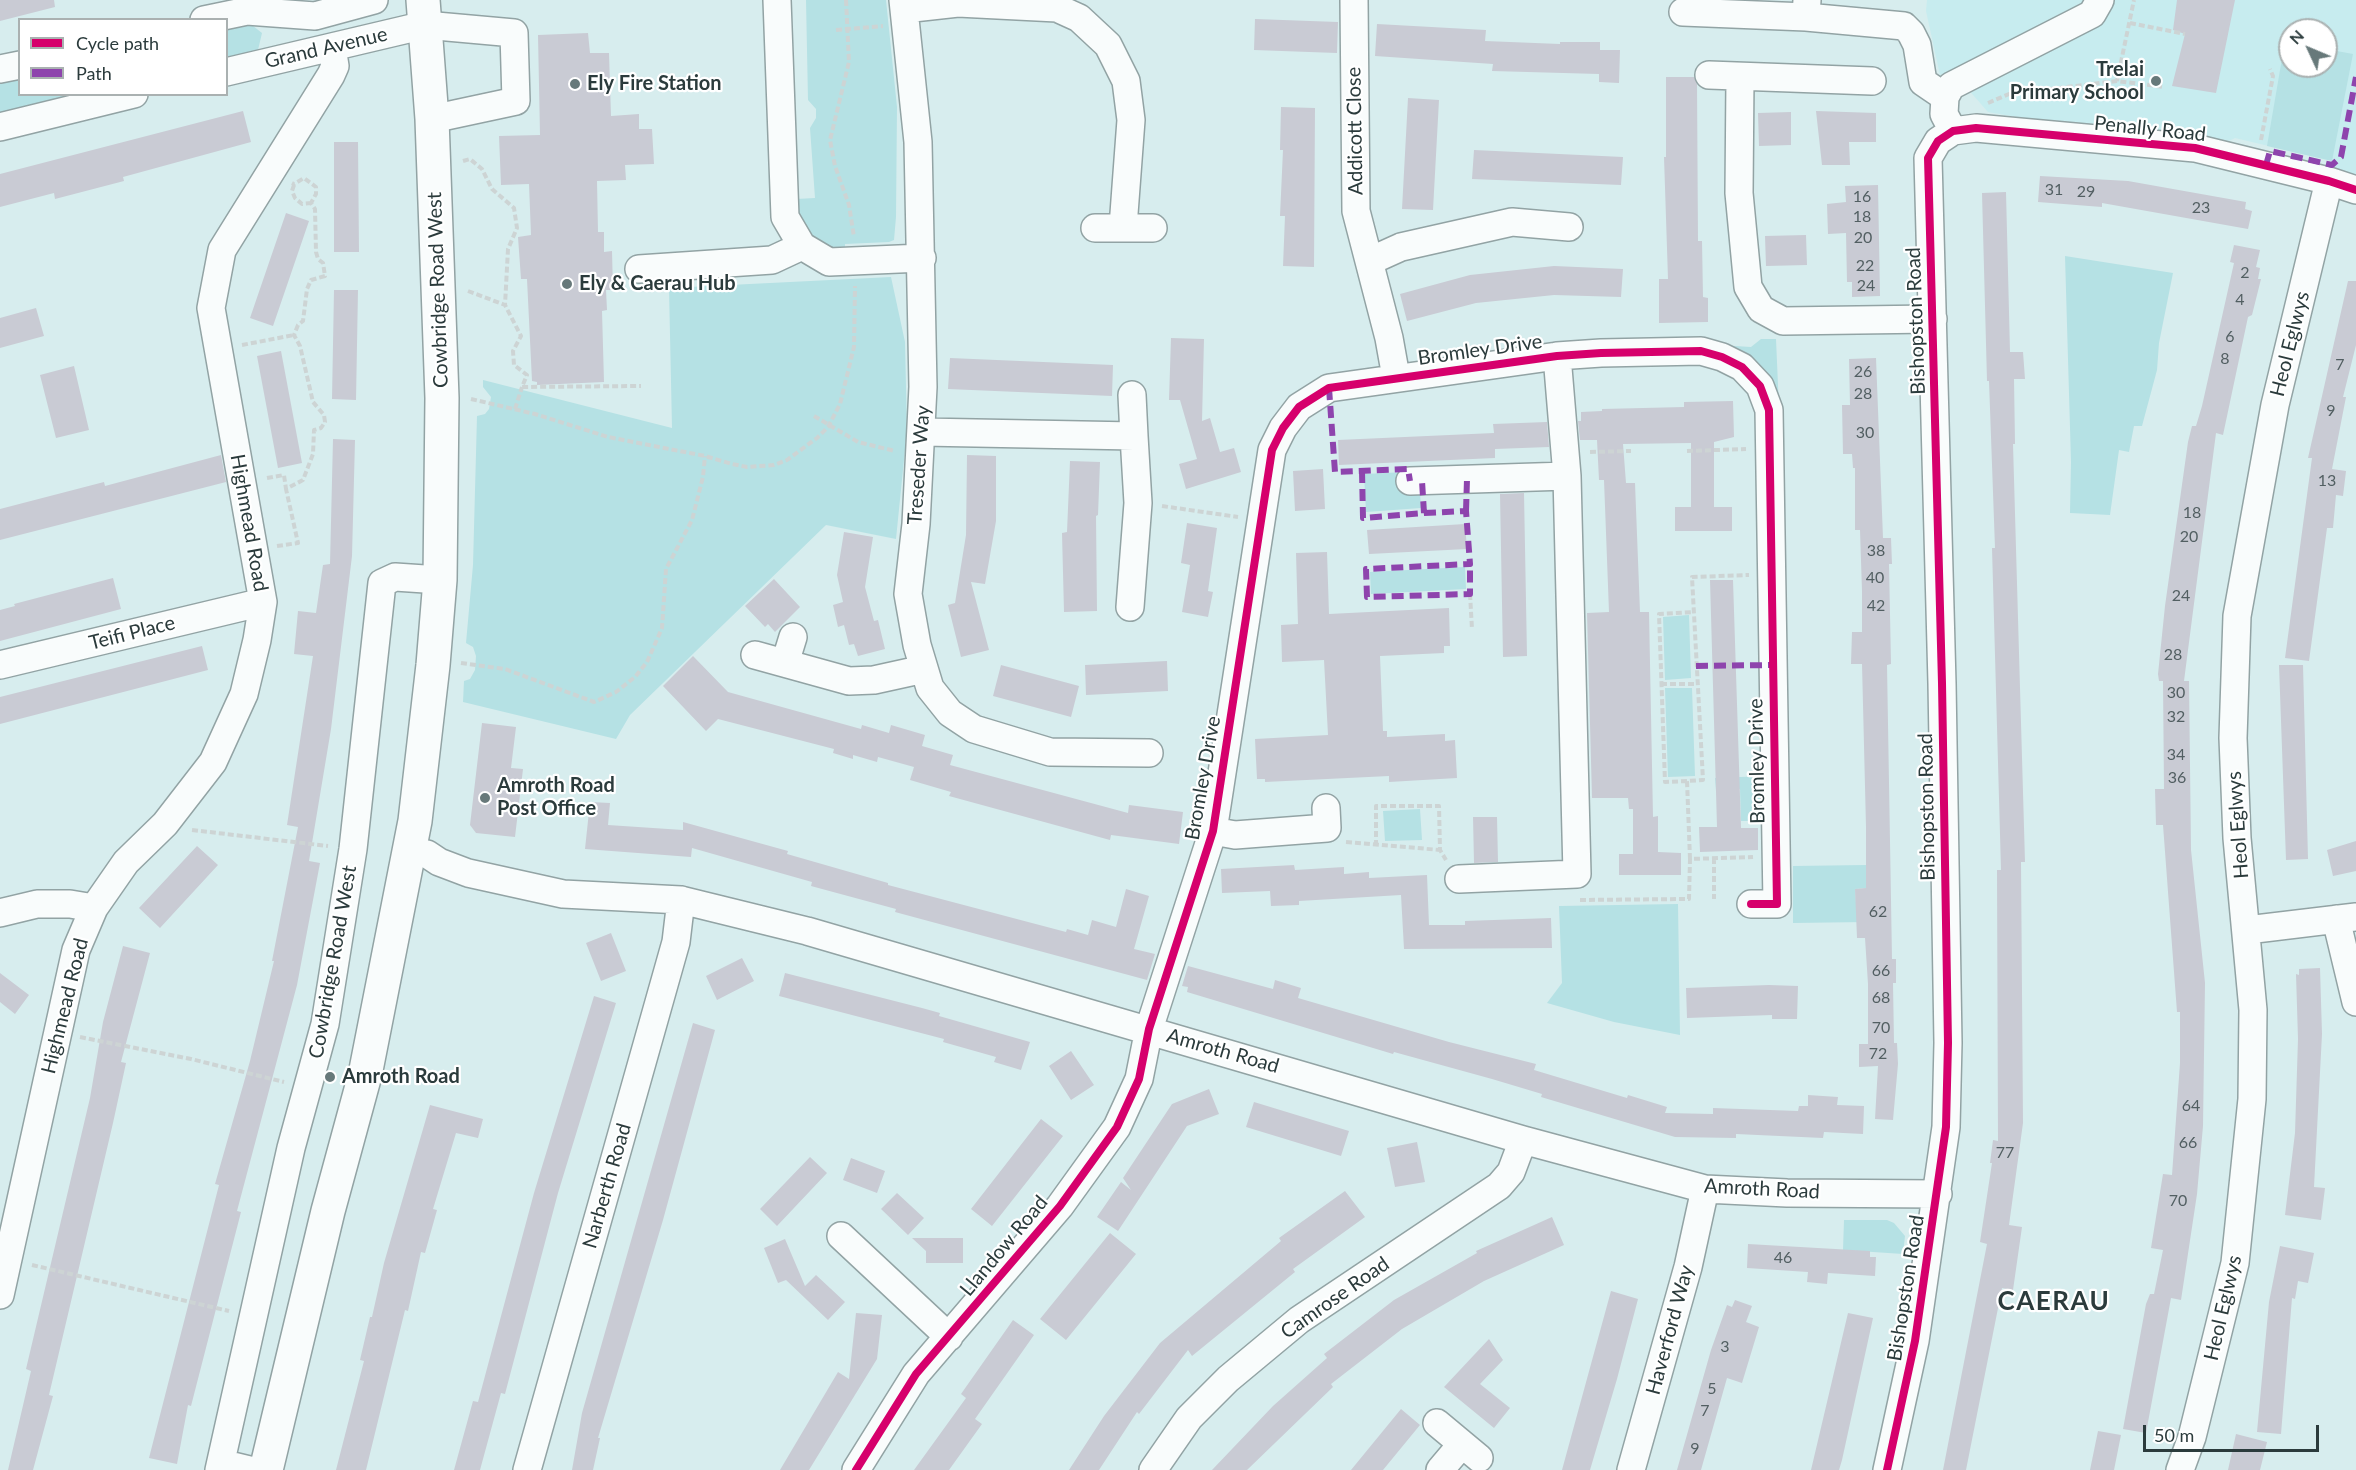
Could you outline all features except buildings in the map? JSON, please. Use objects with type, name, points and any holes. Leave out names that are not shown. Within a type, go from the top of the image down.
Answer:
[{"type":"highway","name":"Cowbridge Road West","points":[[266,1470],[328,1211],[365,1075],[410,851],[419,789],[440,580],[442,398],[432,119],[424,12]]},
{"type":"street","name":"Grand Avenue","points":[[212,18],[234,12],[276,7],[315,16],[374,0]]},
{"type":"street","points":[[777,0],[785,217],[802,246],[829,262],[922,258]]},
{"type":"street","name":"Addicott Close","points":[[1354,0],[1356,211],[1389,338],[1396,377]]},
{"type":"street","points":[[1946,136],[1945,97],[1951,86],[1964,77],[2092,14],[2100,0]]},
{"type":"street","points":[[899,12],[958,3],[1084,9],[1108,45],[1126,81],[1131,120],[1123,226]]},
{"type":"street","points":[[276,7],[287,57]]},
{"type":"street","points":[[1683,12],[1806,8],[1904,26],[1917,45],[1923,81],[1945,97]]},
{"type":"street","name":"Grand Avenue","points":[[228,72],[332,48],[424,12],[514,33],[516,101],[432,119]]},
{"type":"street","name":"Treseder Way","points":[[899,12],[918,142],[922,258],[922,443],[908,594],[930,688],[950,712],[974,729],[1050,752],[1149,753]]},
{"type":"street","name":"Highmead Road","points":[[0,1294],[6,1253],[76,950],[94,908],[126,862],[172,814],[213,762],[244,694],[257,640],[263,602],[256,550],[211,308],[222,250],[284,177],[335,66],[332,48]]},
{"type":"street","points":[[0,69],[18,65]]},
{"type":"street","points":[[1709,75],[1740,78],[1872,81]]},
{"type":"street","points":[[1740,78],[1739,193],[1748,287],[1761,309],[1783,321],[1933,320]]},
{"type":"street","points":[[0,127],[126,96]]},
{"type":"street","name":"Penally Road","points":[[1946,136],[1976,128],[2194,148],[2329,181],[2356,190]]},
{"type":"street","name":"Bishopston Road","points":[[1887,1470],[1915,1341],[1946,1127],[1948,1043],[1928,158],[1946,136]]},
{"type":"street","name":"Heol Eglwys","points":[[2180,1470],[2192,1437],[2235,1263],[2252,1099],[2253,1010],[2237,838],[2233,738],[2237,616],[2275,405],[2329,181]]},
{"type":"street","points":[[1370,261],[1401,247],[1512,222],[1569,227]]},
{"type":"street","points":[[1095,228],[1123,226],[1153,228]]},
{"type":"street","points":[[639,269],[772,260],[802,246]]},
{"type":"street","name":"Bromley Drive","points":[[1149,1029],[1214,831],[1272,450],[1283,428],[1299,407],[1329,388],[1557,356],[1701,351],[1722,357],[1743,367],[1760,386],[1768,410],[1777,904],[1751,904]]},
{"type":"street","name":"Bromley Drive","points":[[1459,879],[1577,874],[1566,465],[1557,356]]},
{"type":"street","points":[[1131,607],[1138,503],[1132,395]]},
{"type":"street","points":[[922,443],[1134,436]]},
{"type":"street","points":[[1410,481],[1566,465]]},
{"type":"street","name":"Cowbridge Road West","points":[[250,1470],[220,1467],[291,1148],[325,1024],[354,849],[382,583],[395,577],[440,580]]},
{"type":"street","name":"Teifi Place","points":[[0,665],[263,602]]},
{"type":"street","points":[[785,663],[793,637]]},
{"type":"street","points":[[755,655],[849,681],[904,675],[924,669]]},
{"type":"street","points":[[1214,831],[1235,835],[1326,818]]},
{"type":"street","name":"Amroth Road","points":[[410,851],[427,854],[439,862],[468,873],[563,894],[681,900],[807,931],[1523,1140],[1705,1189],[1787,1193],[1938,1194]]},
{"type":"street","name":"Narberth Road","points":[[527,1470],[676,942],[681,900]]},
{"type":"street","points":[[0,913],[37,904],[70,904],[94,908]]},
{"type":"street","points":[[2247,930],[2346,918],[2356,1002]]},
{"type":"street","name":"Llandow Road","points":[[856,1470],[916,1374],[1060,1206],[1117,1127],[1139,1078],[1149,1029]]},
{"type":"street","name":"Camrose Road","points":[[1154,1470],[1189,1418],[1228,1379],[1299,1320],[1499,1186],[1511,1172],[1523,1140]]},
{"type":"street","name":"Haverford Way","points":[[1631,1470],[1688,1267],[1705,1189]]},
{"type":"street","points":[[841,1236],[949,1337]]},
{"type":"street","points":[[1437,1423],[1471,1451],[1440,1470]]},
{"type":"path","points":[[846,0],[849,62],[830,140],[835,166],[849,205],[855,245]]},
{"type":"path","points":[[2117,81],[2134,0]]},
{"type":"path","points":[[836,30],[848,29],[899,12]]},
{"type":"path","points":[[2130,23],[2185,34]]},
{"type":"path","points":[[2260,144],[2273,76],[2270,69]]},
{"type":"path","points":[[1985,105],[2009,94],[2117,81],[2164,87]]},
{"type":"path","points":[[463,161],[470,159],[482,169],[492,189],[514,208],[517,228],[508,249],[505,305],[521,336],[513,351],[514,365],[527,375],[515,409]]},
{"type":"path","points":[[284,177],[304,178],[311,182],[316,187],[316,194],[311,203]]},
{"type":"path","points":[[284,177],[295,198],[303,204],[311,203]]},
{"type":"path","points":[[294,335],[298,325],[303,321],[307,289],[311,280],[325,276],[323,263],[318,259],[316,252],[315,209],[311,203]]},
{"type":"path","points":[[471,399],[515,409],[608,437],[747,466],[774,465],[803,449],[828,427],[840,404],[851,365],[855,284]]},
{"type":"path","points":[[468,291],[505,305]]},
{"type":"path","points":[[218,350],[294,335]]},
{"type":"path","points":[[286,489],[303,480],[313,454],[314,430],[321,428],[325,422],[324,415],[313,402],[300,346],[294,335]]},
{"type":"path","points":[[522,387],[641,386]]},
{"type":"path","points":[[814,416],[828,427],[874,447],[922,443]]},
{"type":"path","points":[[1687,451],[1769,449]]},
{"type":"path","points":[[1566,465],[1631,451]]},
{"type":"path","points":[[460,663],[505,669],[594,702],[616,692],[635,677],[647,662],[662,628],[666,569],[692,520],[703,477],[705,456]]},
{"type":"path","points":[[242,483],[284,475],[298,543],[256,550]]},
{"type":"path","points":[[1138,503],[1263,521]]},
{"type":"path","points":[[1694,612],[1659,614],[1665,782],[1703,780],[1697,684],[1694,612],[1692,577],[1771,574]]},
{"type":"path","points":[[1470,594],[1472,629]]},
{"type":"path","points":[[1661,684],[1697,684]]},
{"type":"path","points":[[1687,781],[1690,859]]},
{"type":"path","points":[[1326,818],[1347,843],[1376,846],[1440,850],[1439,806],[1376,806],[1376,846]]},
{"type":"path","points":[[172,814],[191,830],[354,849]]},
{"type":"path","points":[[1714,858],[1714,899]]},
{"type":"path","points":[[57,1032],[191,1059],[308,1088]]},
{"type":"path","points":[[6,1253],[253,1317]]},
{"type":"shaded area","points":[[806,0],[886,0],[897,107],[896,217],[894,240],[889,242],[845,244],[845,252],[832,251],[810,238],[797,215],[796,199],[815,198],[810,128],[816,118],[816,109],[808,100]]},
{"type":"shaded area","name":"Trelai Primary School","points":[[1927,0],[2356,0],[2356,175],[2331,169],[2332,161],[2235,138],[2223,144],[2174,132],[2136,130],[2128,122],[2101,119],[2091,125],[2068,126],[1988,112],[1966,87],[1960,68],[1940,75],[1926,11]]},
{"type":"shaded area","points":[[248,22],[262,33],[258,50],[247,56],[228,61],[228,25]]},
{"type":"shaded area","points":[[2338,51],[2353,54],[2332,161],[2267,146],[2279,78],[2338,78]]},
{"type":"shaded area","points":[[18,75],[18,96],[88,96],[0,117],[0,80]]},
{"type":"shaded area","points":[[2065,256],[2173,273],[2159,343],[2157,370],[2142,426],[2134,426],[2129,452],[2119,450],[2110,515],[2070,513],[2071,462]]},
{"type":"shaded area","points":[[891,277],[905,342],[907,430],[896,539],[826,525],[630,715],[616,739],[463,702],[464,681],[470,679],[475,670],[476,656],[473,647],[466,643],[473,565],[477,416],[485,414],[489,409],[491,397],[483,387],[483,380],[672,428],[669,288]]},
{"type":"shaded area","points":[[1761,339],[1776,339],[1779,408],[1719,345],[1751,347]]},
{"type":"shaded area","points":[[1406,472],[1420,492],[1421,508],[1366,512],[1364,474]]},
{"type":"shaded area","points":[[1465,567],[1466,589],[1371,594],[1370,572]]},
{"type":"shaded area","points":[[1689,615],[1691,678],[1665,680],[1663,617]]},
{"type":"shaded area","points":[[1665,688],[1692,688],[1695,776],[1668,777]]},
{"type":"shaded area","points":[[1765,776],[1766,821],[1741,821],[1740,789],[1716,790],[1715,778]]},
{"type":"shaded area","points":[[1420,809],[1422,840],[1385,841],[1383,811]]},
{"type":"shaded area","points":[[1866,865],[1867,888],[1855,889],[1856,902],[1866,922],[1793,923],[1793,866]]},
{"type":"shaded area","points":[[1678,904],[1680,1035],[1614,1022],[1547,1003],[1562,983],[1559,906]]},
{"type":"shaded area","points":[[1844,1220],[1887,1220],[1894,1223],[1905,1236],[1903,1254],[1843,1250]]},
{"type":"marked path","points":[[2266,165],[2270,151],[2332,165],[2341,157],[2356,77]]},
{"type":"marked path","points":[[1329,388],[1335,472],[1408,469],[1410,481]]},
{"type":"marked path","points":[[1362,471],[1363,518],[1424,513],[1422,481]]},
{"type":"marked path","points":[[1466,511],[1467,479]]},
{"type":"marked path","points":[[1424,513],[1466,511],[1470,564],[1366,569],[1367,597],[1470,594],[1470,564]]},
{"type":"marked path","points":[[1696,666],[1772,665]]},
{"type":"cycle path","points":[[1887,1470],[1915,1341],[1946,1127],[1948,1043],[1942,683],[1928,158],[1938,141],[1953,131],[1976,128],[2195,148],[2329,181],[2356,190]]},
{"type":"cycle path","points":[[856,1470],[916,1374],[1060,1206],[1117,1127],[1139,1079],[1149,1029],[1213,831],[1272,450],[1283,428],[1299,407],[1329,388],[1557,356],[1701,351],[1722,357],[1742,367],[1760,386],[1769,410],[1777,904],[1751,904]]},
{"type":"place","name":"Trelai Primary School","points":[[2156,81]]},
{"type":"place","name":"Ely Fire Station","points":[[575,84]]},
{"type":"place","name":"Ely & Caerau Hub","points":[[567,284]]},
{"type":"place","name":"Amroth Road Post Office","points":[[485,798]]},
{"type":"place","name":"Amroth Road","points":[[330,1077]]},
{"type":"district","name":"CAERAU","points":[[2054,1302]]}]
